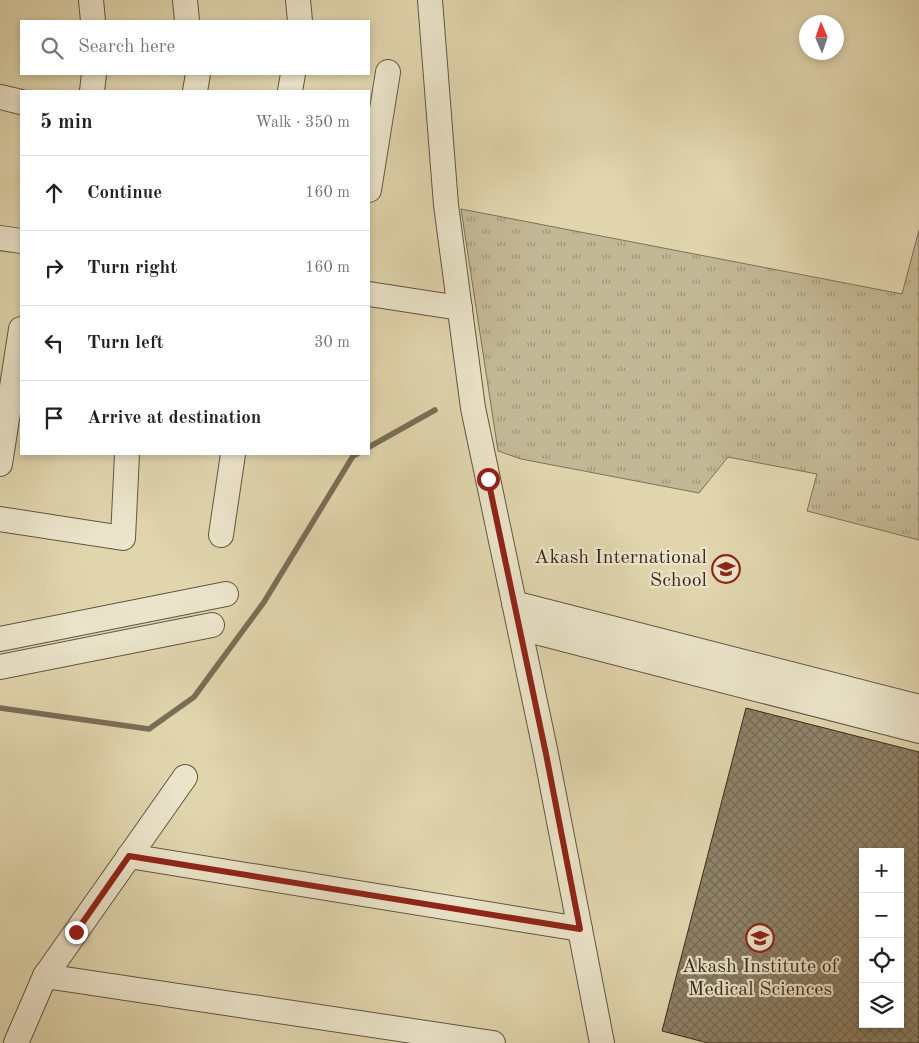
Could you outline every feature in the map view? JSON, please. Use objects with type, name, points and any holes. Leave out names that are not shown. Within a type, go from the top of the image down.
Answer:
[{"type":"street","points":[[92,0],[93,20]]},
{"type":"street","points":[[186,0],[187,20]]},
{"type":"street","points":[[298,0],[300,20]]},
{"type":"street","points":[[430,0],[446,205],[473,408],[520,628],[602,1043]]},
{"type":"street","points":[[370,184],[388,72]]},
{"type":"street","points":[[92,90],[94,75]]},
{"type":"street","points":[[195,90],[198,75]]},
{"type":"street","points":[[290,90],[293,75]]},
{"type":"street","points":[[0,96],[20,102]]},
{"type":"street","points":[[0,238],[20,241]]},
{"type":"street","points":[[370,294],[460,308]]},
{"type":"street","points":[[0,464],[20,334]]},
{"type":"street","points":[[0,520],[123,538],[127,455]]},
{"type":"street","points":[[221,535],[233,455]]},
{"type":"street","points":[[0,639],[226,594]]},
{"type":"street","points":[[514,603],[919,707]]},
{"type":"street","points":[[0,667],[212,625]]},
{"type":"street","points":[[520,628],[919,731]]},
{"type":"street","points":[[16,1043],[45,976],[185,777]]},
{"type":"street","points":[[129,856],[580,929]]},
{"type":"street","points":[[45,976],[493,1043]]},
{"type":"green space","points":[[461,209],[902,294],[919,230],[919,540],[807,511],[817,474],[728,457],[699,493],[521,459],[498,451]]},
{"type":"building","name":"Akash Institute of Medical Sciences","points":[[746,708],[919,752],[919,1043],[708,1043],[662,1031]]},
{"type":"waterway","points":[[370,446],[435,410]]},
{"type":"waterway","points":[[0,708],[149,729],[194,697],[264,602],[355,455]]},
{"type":"place","name":"Akash International School","points":[[726,569]]},
{"type":"place","name":"Akash Institute of Medical Sciences","points":[[760,938]]},
{"type":"route","points":[[76,932],[129,856],[580,929],[546,754],[488,479]]}]
